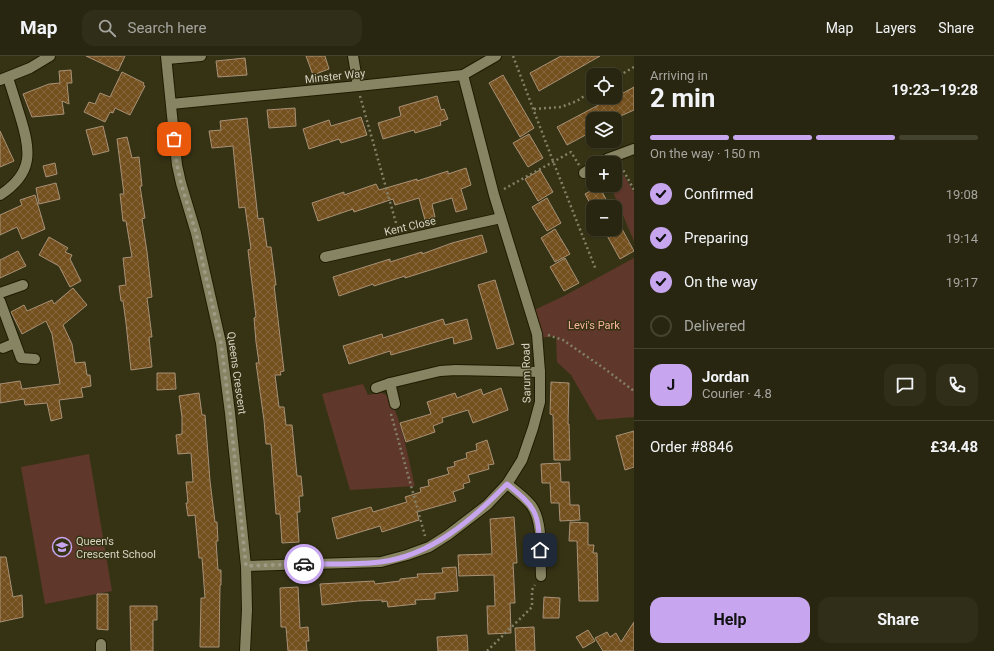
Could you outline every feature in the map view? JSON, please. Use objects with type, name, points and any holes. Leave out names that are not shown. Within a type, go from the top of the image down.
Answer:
[{"type":"street","points":[[166,58],[201,56]]},
{"type":"street","points":[[353,56],[358,86]]},
{"type":"street","name":"Minster Way","points":[[171,104],[463,75],[496,56]]},
{"type":"street","points":[[0,195],[16,182],[22,174],[28,154],[26,136],[4,79],[34,66],[48,57]]},
{"type":"street","name":"Queens Crescent","points":[[166,58],[180,177],[196,233],[221,343],[246,566],[248,610],[245,651]]},
{"type":"street","name":"Sarum Road","points":[[246,566],[381,562],[429,547],[448,535],[487,505],[507,484],[522,460],[540,402],[540,372],[537,334],[494,195],[463,75]]},
{"type":"street","points":[[614,156],[634,149]]},
{"type":"street","name":"Kent Close","points":[[325,256],[501,218]]},
{"type":"street","points":[[0,293],[23,285]]},
{"type":"street","points":[[0,301],[21,358],[35,359]]},
{"type":"street","points":[[3,348],[15,343]]},
{"type":"street","points":[[376,388],[390,383],[440,371],[540,372]]},
{"type":"street","points":[[390,383],[395,404]]},
{"type":"street","points":[[507,484],[525,499],[536,513],[539,523],[541,576]]},
{"type":"path","points":[[513,56],[596,270]]},
{"type":"path","points":[[622,74],[634,67]]},
{"type":"path","points":[[358,86],[400,240]]},
{"type":"path","points":[[534,109],[561,107],[577,101],[586,95]]},
{"type":"path","points":[[494,195],[570,152],[584,173]]},
{"type":"path","points":[[622,170],[634,190]]},
{"type":"path","points":[[537,334],[547,334],[563,340],[605,369],[629,389],[634,391]]},
{"type":"path","points":[[395,404],[391,414],[429,547]]},
{"type":"path","points":[[487,651],[532,607],[532,590],[541,576]]},
{"type":"green space","points":[[622,172],[634,192],[634,241],[622,213],[622,200],[616,200],[613,192],[622,192]]},
{"type":"green space","name":"Levi's Park","points":[[634,258],[634,417],[597,420],[571,375],[557,362],[556,336],[540,338],[532,311],[564,296]]},
{"type":"green space","points":[[363,384],[368,395],[382,393],[391,401],[404,437],[415,486],[350,490],[322,394]]},
{"type":"green space","points":[[89,454],[112,591],[45,604],[21,467]]},
{"type":"building","points":[[86,56],[125,56],[118,71]]},
{"type":"building","points":[[306,56],[325,56],[329,69],[313,75]]},
{"type":"building","points":[[561,56],[600,56],[539,91],[530,73]]},
{"type":"building","points":[[245,58],[247,75],[218,77],[216,61]]},
{"type":"building","points":[[71,70],[72,83],[67,83],[69,104],[62,101],[64,114],[32,117],[23,94],[49,84],[60,83],[59,71]]},
{"type":"building","points":[[122,72],[144,83],[143,85],[145,86],[130,115],[115,108],[113,113],[110,112],[105,122],[84,112],[89,102],[95,104],[100,93],[110,97]]},
{"type":"building","points":[[503,75],[534,128],[520,137],[489,83]]},
{"type":"building","points":[[634,87],[634,110],[622,115],[622,112],[586,112],[586,135],[567,145],[557,127],[600,104],[622,104],[622,94]]},
{"type":"building","points":[[437,96],[441,110],[444,109],[448,119],[440,122],[441,125],[415,133],[414,130],[383,139],[378,123],[401,116],[399,107]]},
{"type":"building","points":[[295,108],[296,126],[269,128],[267,110]]},
{"type":"building","points":[[361,117],[367,135],[341,143],[339,139],[309,149],[303,129],[329,120],[331,126]]},
{"type":"building","points":[[247,118],[258,219],[263,218],[267,247],[271,247],[276,285],[274,285],[284,371],[280,372],[281,375],[275,375],[279,407],[284,407],[286,425],[292,425],[297,476],[301,476],[303,496],[299,496],[300,512],[297,512],[299,542],[282,543],[280,514],[276,514],[271,444],[266,444],[256,363],[259,363],[254,318],[256,317],[248,250],[251,249],[245,207],[239,208],[233,146],[212,148],[209,131],[221,130],[220,121]]},
{"type":"building","points":[[103,126],[109,151],[93,155],[86,130]]},
{"type":"building","points":[[0,131],[14,161],[0,167]]},
{"type":"building","points":[[529,134],[543,158],[528,167],[513,143]]},
{"type":"building","points":[[127,137],[132,158],[139,157],[142,186],[140,186],[145,218],[142,219],[152,297],[147,298],[152,337],[149,337],[152,367],[131,370],[123,301],[121,301],[119,286],[126,285],[123,258],[132,257],[126,221],[123,221],[120,194],[124,194],[117,139]]},
{"type":"building","points":[[55,163],[57,174],[46,177],[43,166]]},
{"type":"building","points":[[466,168],[471,185],[461,189],[467,209],[456,212],[452,198],[432,204],[435,217],[425,220],[419,198],[395,205],[393,199],[354,212],[353,209],[318,221],[312,203],[344,192],[344,195],[376,184],[379,190],[417,179],[417,181],[448,171],[448,174]]},
{"type":"building","points":[[540,170],[553,192],[538,201],[525,179]]},
{"type":"building","points":[[56,183],[60,199],[39,204],[36,188]]},
{"type":"building","points":[[588,192],[602,192],[606,200],[588,200],[585,194]]},
{"type":"building","points":[[35,195],[45,229],[22,239],[17,227],[0,235],[0,215],[22,205],[20,200]]},
{"type":"building","points":[[547,198],[561,223],[547,231],[532,207]]},
{"type":"building","points":[[555,229],[570,254],[555,262],[541,238]]},
{"type":"building","points":[[622,229],[634,251],[620,259],[607,236],[622,236]]},
{"type":"building","points":[[482,235],[487,252],[405,278],[405,276],[374,286],[373,284],[339,296],[333,277],[390,259],[390,262],[422,252],[422,254],[452,243]]},
{"type":"building","points":[[49,237],[68,248],[65,252],[72,255],[70,259],[81,281],[70,287],[59,266],[39,255]]},
{"type":"building","points":[[18,251],[26,266],[0,278],[0,260]]},
{"type":"building","points":[[565,258],[579,283],[564,291],[550,267]]},
{"type":"building","points":[[495,280],[514,344],[497,349],[478,285]]},
{"type":"building","points":[[73,288],[87,305],[63,325],[72,344],[75,363],[85,362],[87,375],[90,375],[91,386],[81,388],[83,397],[59,400],[62,418],[51,421],[47,403],[25,405],[24,399],[0,403],[0,384],[20,381],[22,389],[60,384],[52,334],[46,321],[22,334],[11,312],[24,305],[27,311],[52,300],[54,304]]},
{"type":"building","points":[[443,319],[445,325],[467,319],[472,339],[454,344],[453,337],[391,355],[390,351],[349,364],[343,346],[382,334],[383,338]]},
{"type":"building","points":[[157,373],[175,373],[176,389],[157,390]]},
{"type":"building","points":[[551,382],[569,383],[568,424],[570,460],[554,460],[553,415],[550,414]]},
{"type":"building","points":[[501,388],[508,410],[473,423],[468,410],[442,418],[443,422],[433,426],[435,432],[406,442],[400,423],[431,414],[427,402],[455,393],[457,398],[481,389],[483,395]]},
{"type":"building","points":[[199,393],[202,415],[205,415],[210,481],[215,522],[217,522],[218,541],[216,541],[218,570],[221,570],[219,647],[200,647],[201,598],[205,598],[202,558],[199,558],[195,515],[188,516],[186,503],[188,503],[186,482],[193,482],[191,453],[178,454],[176,435],[182,434],[182,417],[179,396]]},
{"type":"building","points":[[634,431],[634,467],[625,470],[616,436]]},
{"type":"building","points":[[487,440],[494,464],[488,465],[489,469],[468,475],[470,482],[463,484],[464,488],[453,492],[456,501],[417,512],[419,520],[382,532],[380,526],[337,539],[332,518],[371,507],[373,512],[407,502],[405,497],[421,492],[420,488],[429,486],[428,480],[449,474],[447,468],[455,466],[454,462],[467,458],[466,453],[477,450],[476,444]]},
{"type":"building","points":[[560,463],[561,482],[569,482],[570,505],[579,505],[580,520],[560,521],[559,503],[551,503],[550,483],[542,483],[541,464]]},
{"type":"building","points":[[514,517],[517,563],[513,563],[515,603],[510,603],[511,633],[488,634],[487,606],[495,606],[494,575],[459,576],[458,555],[492,554],[490,519]]},
{"type":"building","points":[[570,522],[588,523],[588,545],[594,545],[593,553],[597,553],[598,601],[579,601],[577,541],[569,541]]},
{"type":"building","points":[[0,557],[6,557],[13,597],[22,595],[23,617],[0,622]]},
{"type":"building","points":[[456,567],[458,591],[435,593],[435,599],[415,600],[416,604],[388,607],[387,601],[382,602],[382,600],[322,605],[320,584],[374,581],[375,584],[400,581],[400,579],[418,577],[417,574],[443,573],[442,568]]},
{"type":"building","points":[[298,587],[300,628],[308,627],[309,641],[306,641],[307,651],[288,651],[286,627],[281,627],[280,588]]},
{"type":"building","points":[[97,594],[108,594],[108,630],[97,629]]},
{"type":"building","points":[[544,597],[560,598],[559,618],[543,618]]},
{"type":"building","points":[[130,606],[157,606],[157,620],[153,620],[153,651],[131,651]]},
{"type":"building","points":[[634,622],[634,651],[603,651],[595,638],[607,632],[610,637],[616,633],[621,642]]},
{"type":"building","points":[[534,627],[535,651],[516,651],[515,628]]},
{"type":"building","points":[[588,630],[595,641],[583,648],[576,637]]},
{"type":"building","points":[[467,635],[468,651],[438,651],[437,637]]},
{"type":"way so far","points":[[174,139],[181,183],[196,233],[221,343],[246,566],[304,564]]},
{"type":"place","name":"Queen's Crescent School","points":[[62,547]]},
{"type":"route","points":[[304,564],[381,562],[429,547],[448,535],[487,505],[507,484],[525,499],[536,513],[539,523],[540,550]]}]
